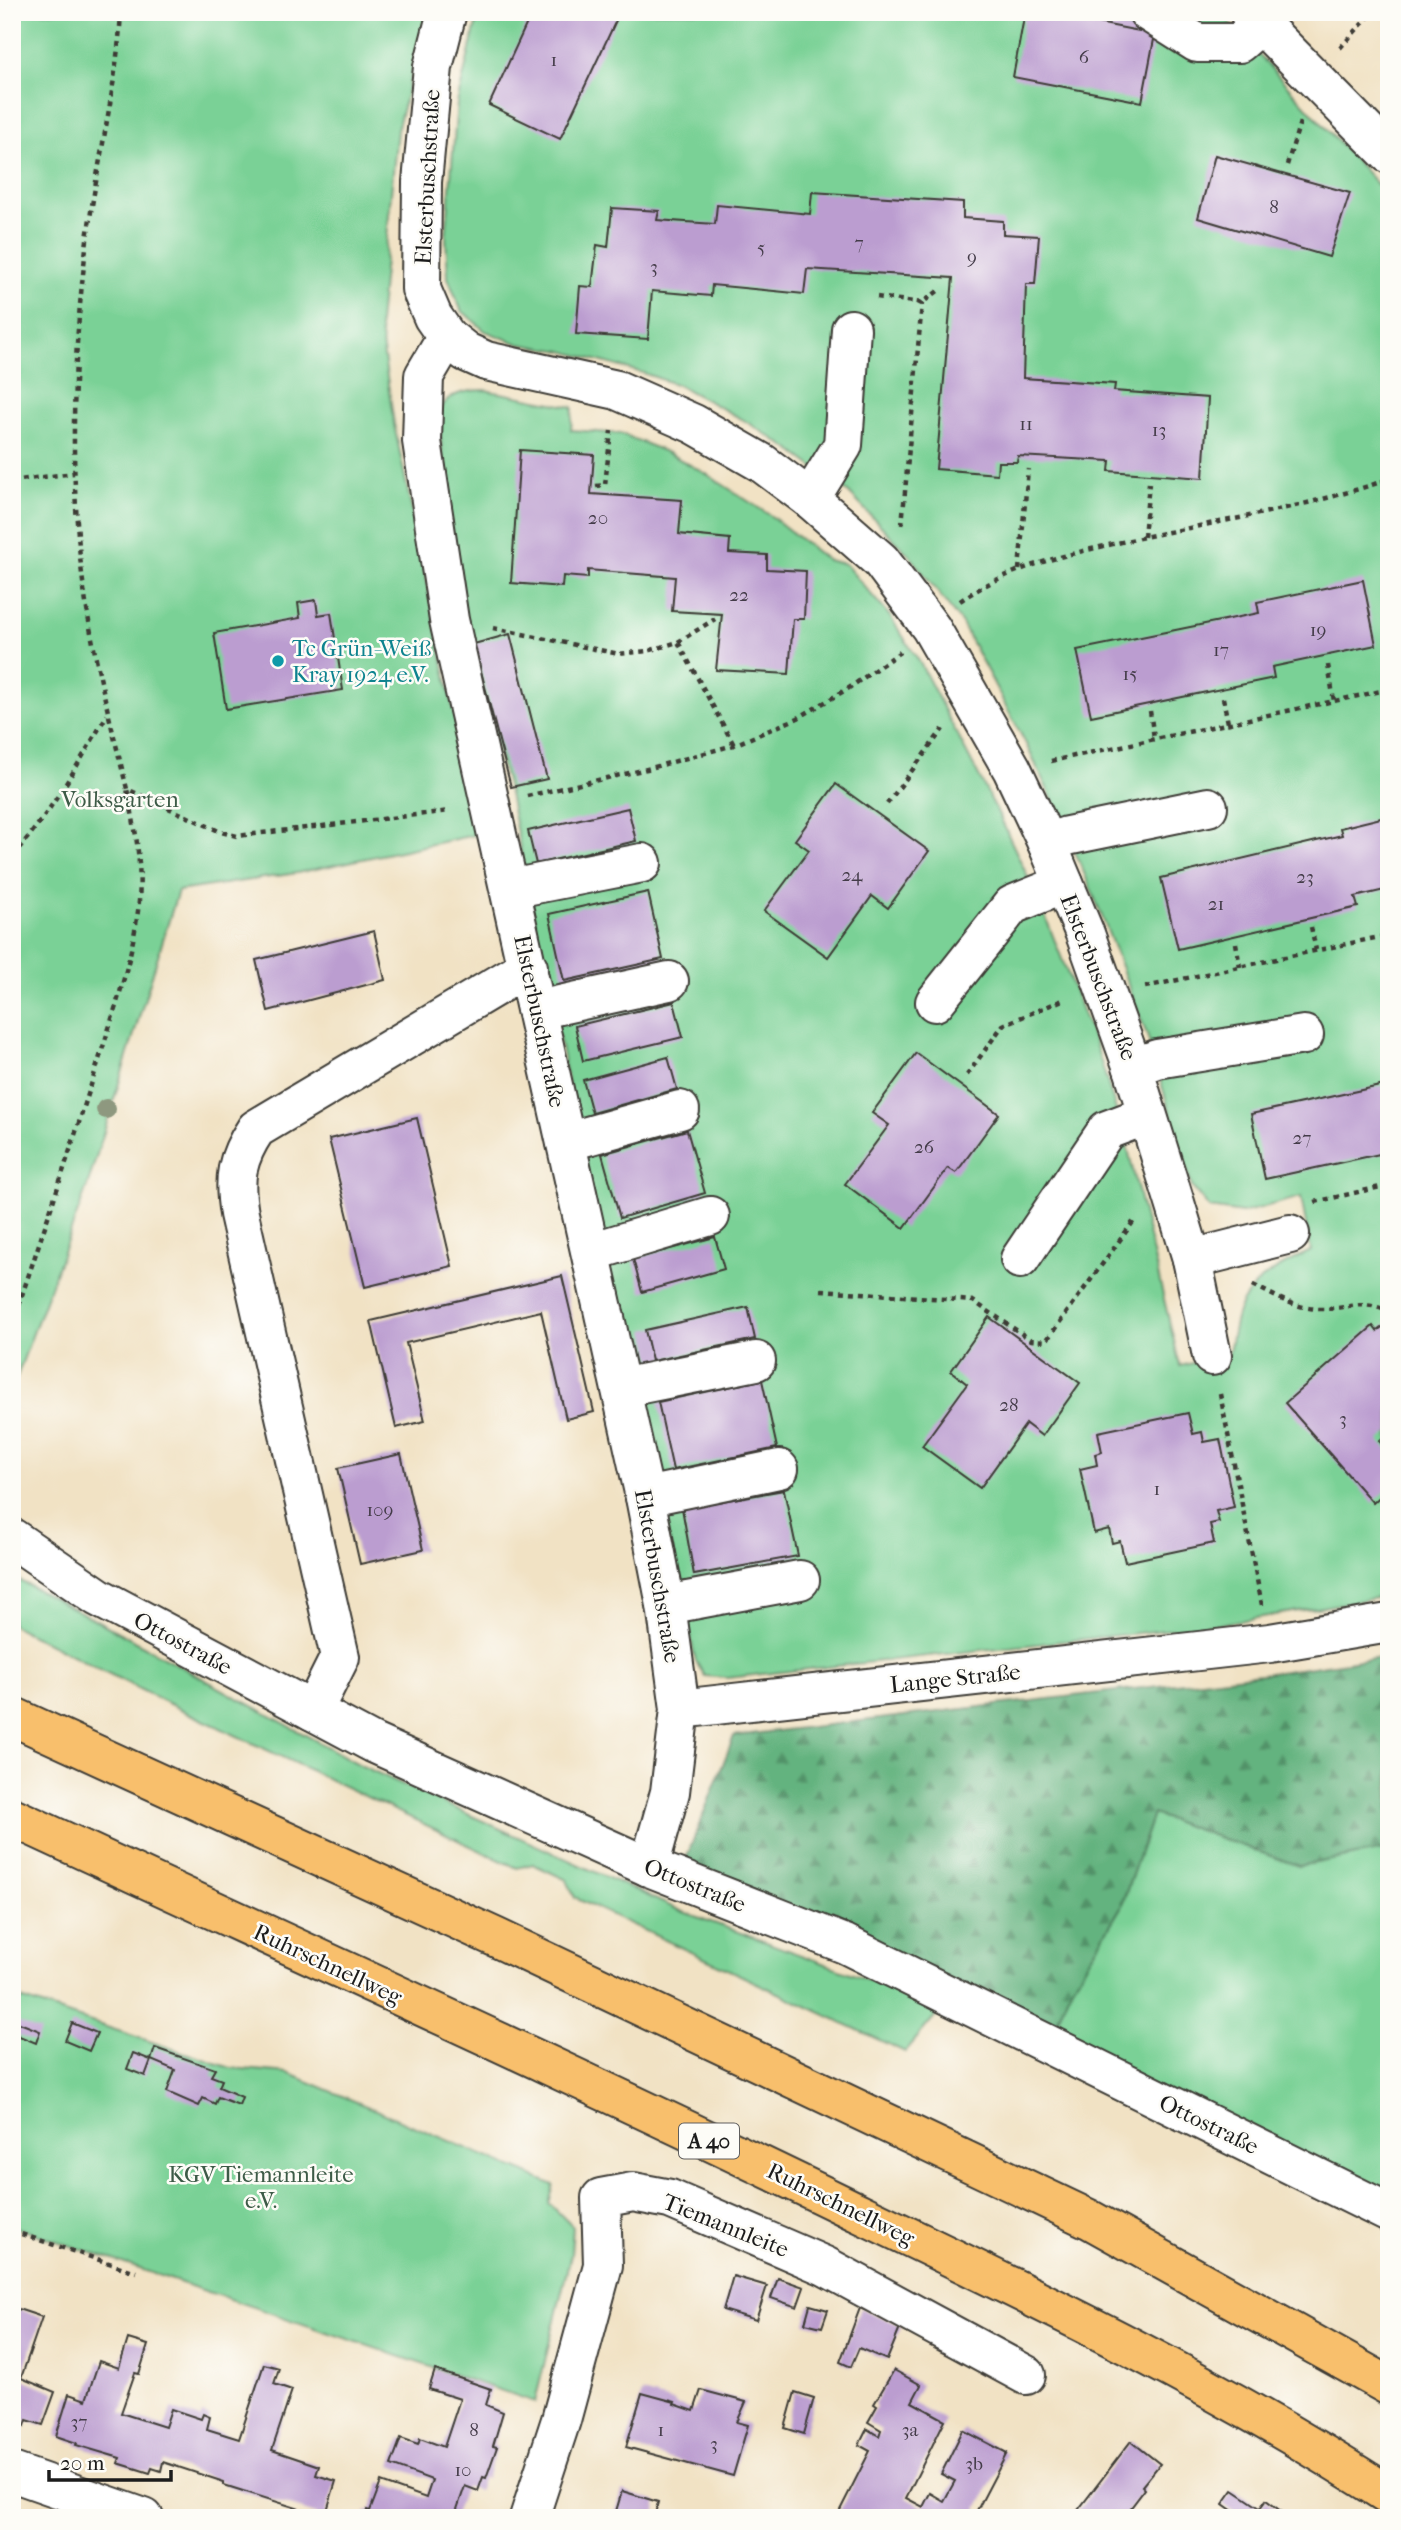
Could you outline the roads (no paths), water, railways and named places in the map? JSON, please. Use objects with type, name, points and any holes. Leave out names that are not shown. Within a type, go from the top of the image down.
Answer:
[{"type":"highway","points":[[12,1716],[497,1938],[1089,2219],[1389,2386]]},
{"type":"highway","name":"Ruhrschnellweg","points":[[12,1817],[754,2162],[1028,2294],[1271,2422],[1389,2496]]},
{"type":"street","name":"Elsterbuschstraße","points":[[447,12],[433,67],[422,182],[421,289],[433,317],[447,337],[467,352],[486,361],[617,390],[694,424],[762,463],[810,499],[881,561],[931,628],[1012,769],[1047,843],[1133,1068],[1192,1259],[1212,1356]]},
{"type":"street","points":[[1148,12],[1198,43],[1239,43],[1255,18],[1389,153]]},
{"type":"street","points":[[810,499],[843,445],[851,329]]},
{"type":"street","name":"Elsterbuschstraße","points":[[447,337],[424,376],[422,441],[449,620],[645,1497],[666,1605],[680,1709]]},
{"type":"street","points":[[1047,843],[1067,836],[1208,807]]},
{"type":"street","points":[[510,889],[642,863]]},
{"type":"street","points":[[935,1002],[1012,905],[1064,884]]},
{"type":"street","points":[[313,1712],[340,1657],[239,1214],[235,1192],[242,1150],[256,1129],[528,967]]},
{"type":"street","points":[[537,1010],[668,981]]},
{"type":"street","points":[[1133,1068],[1157,1059],[1304,1035]]},
{"type":"street","points":[[566,1142],[680,1110]]},
{"type":"street","points":[[1020,1259],[1107,1130],[1147,1115]]},
{"type":"street","points":[[591,1252],[710,1216]]},
{"type":"street","points":[[1192,1259],[1290,1234]]},
{"type":"street","points":[[621,1388],[756,1361]]},
{"type":"street","points":[[645,1497],[779,1469]]},
{"type":"street","name":"Ottostraße","points":[[12,1538],[98,1597],[373,1743],[649,1867],[845,1944],[1389,2213]]},
{"type":"street","points":[[666,1605],[800,1580]]},
{"type":"street","name":"Lange Straße","points":[[680,1709],[1270,1643],[1389,1623]]},
{"type":"street","points":[[649,1867],[670,1792],[680,1709]]},
{"type":"street","name":"Tiemannleite","points":[[529,2518],[561,2420],[603,2265],[601,2198],[633,2193],[670,2199],[825,2266],[1027,2375]]},
{"type":"street","points":[[12,2472],[144,2518]]},
{"type":"place","name":"Tc Grün-Weiß Kray 1924 e.V.","points":[[278,661]]},
{"type":"park label","name":"Volksgarten","points":[[120,799]]},
{"type":"park label","name":"KGV Tiemannleite e.V.","points":[[261,2187]]}]
